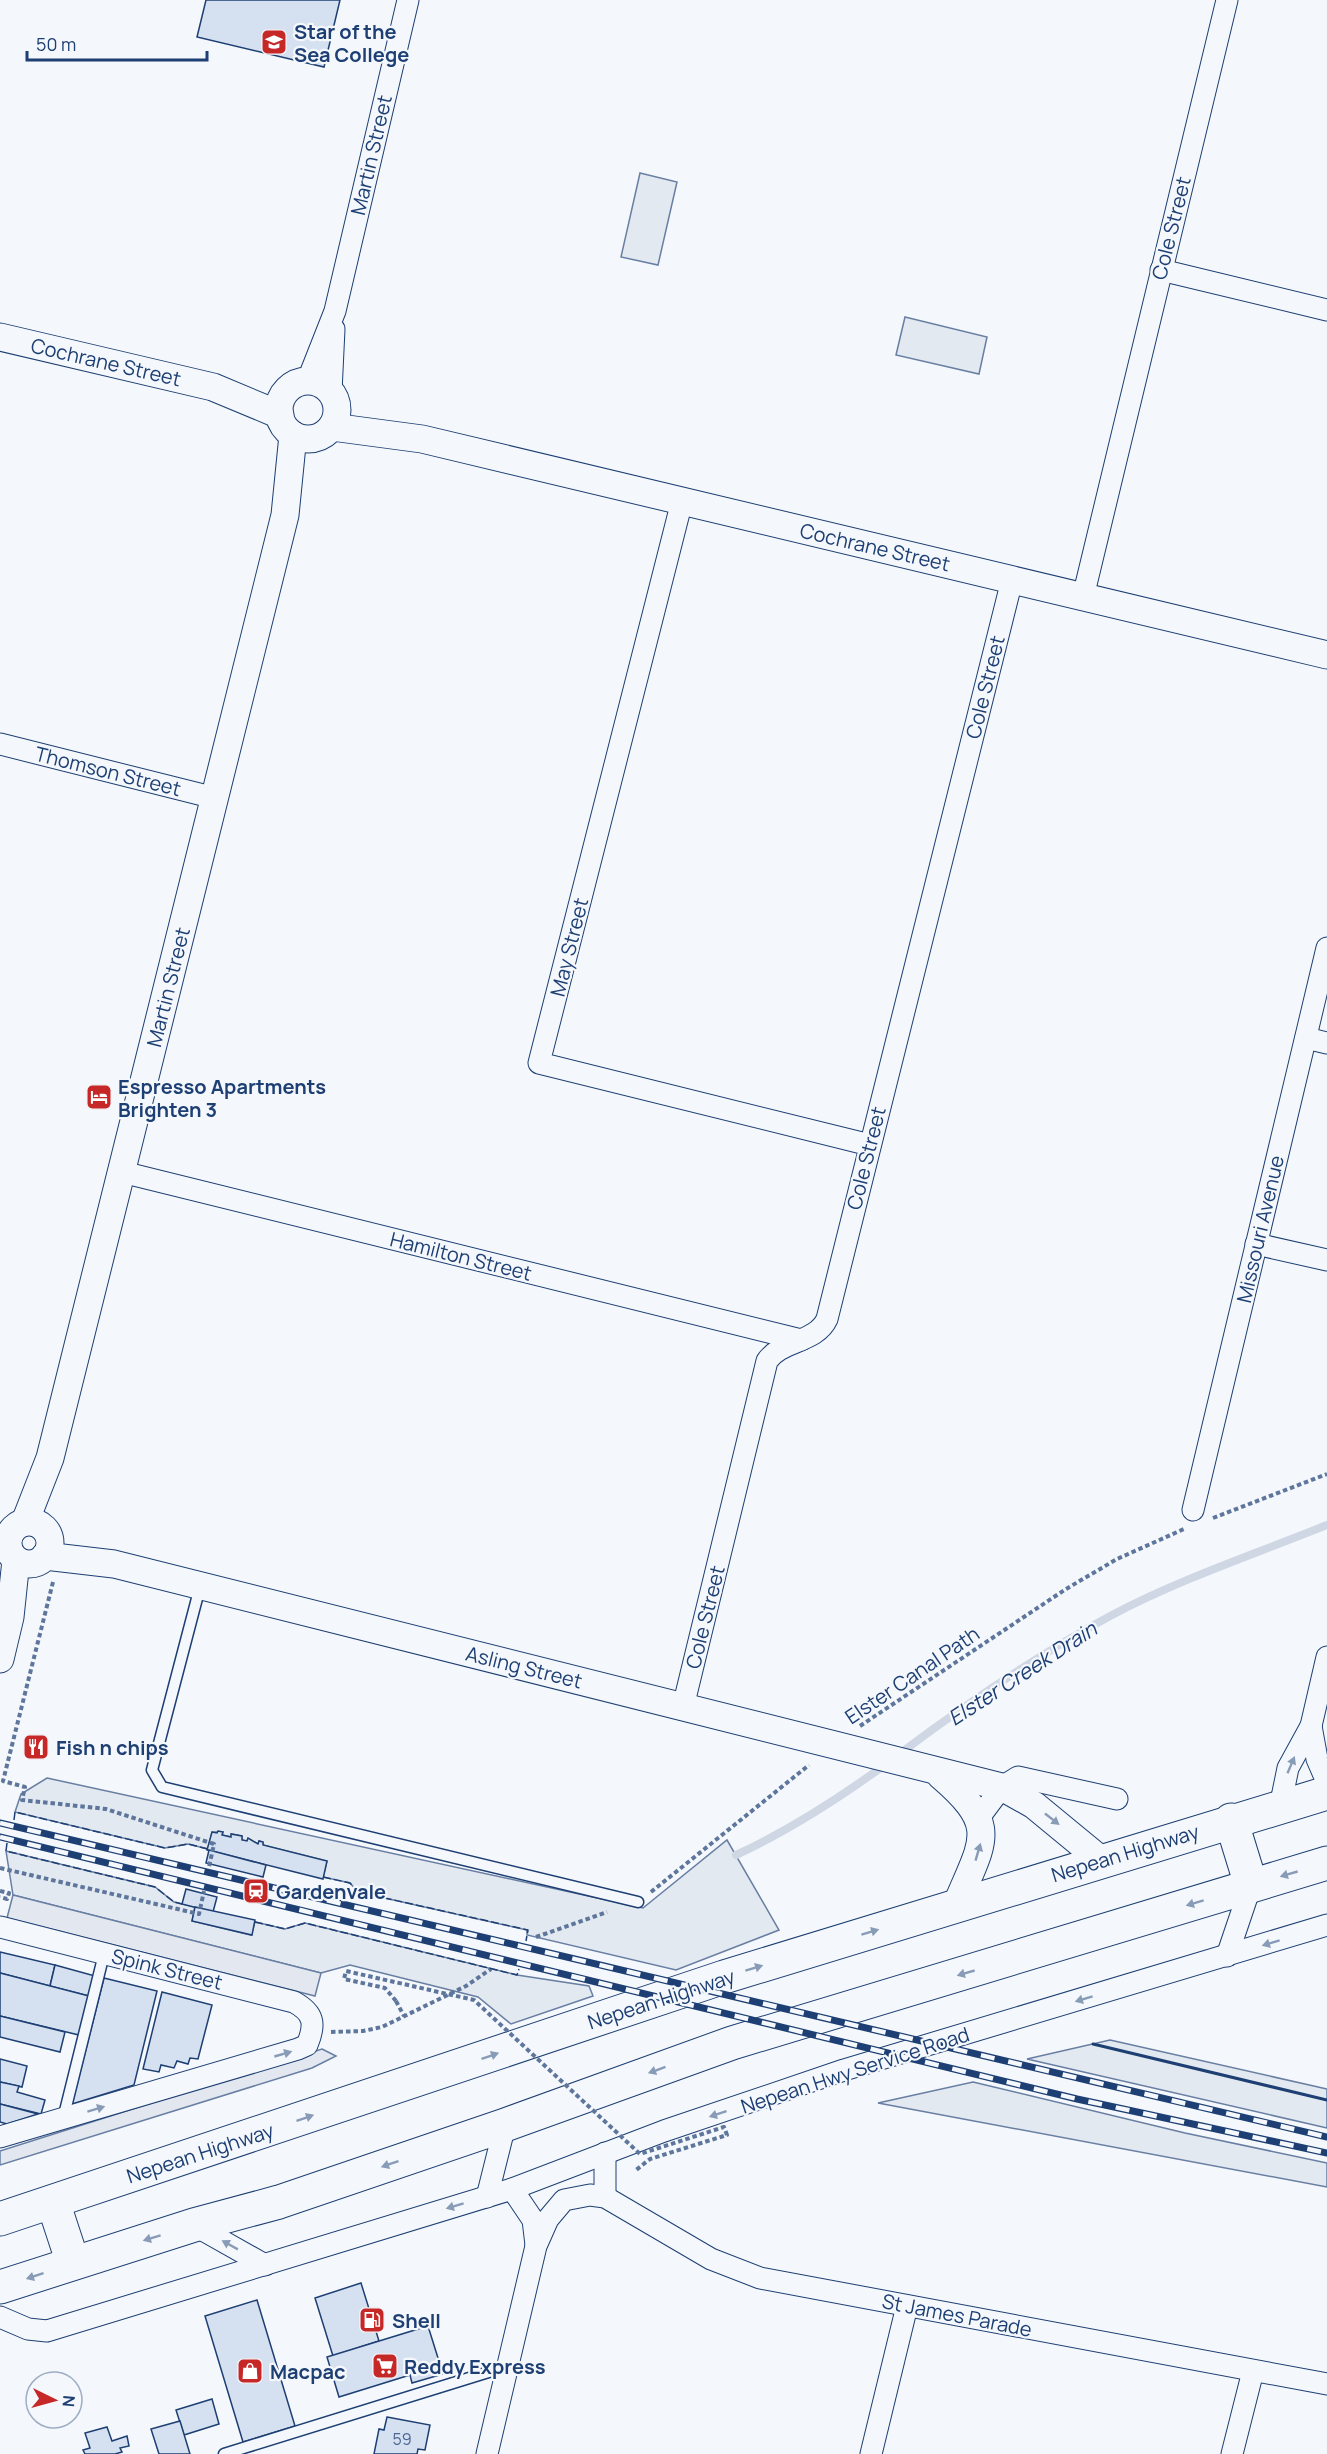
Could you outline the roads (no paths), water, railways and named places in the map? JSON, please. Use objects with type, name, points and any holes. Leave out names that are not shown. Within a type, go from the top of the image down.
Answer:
[{"type":"highway","name":"Nepean Highway","points":[[0,2219],[724,1977],[1231,1820],[1327,1793]]},
{"type":"highway","points":[[1231,1820],[1251,1885]]},
{"type":"highway","points":[[0,2287],[194,2225],[279,2202],[505,2125],[741,2040],[1327,1863]]},
{"type":"highway","points":[[53,2202],[73,2263]]},
{"type":"street","name":"Martin Street","points":[[0,1659],[24,1542],[50,1458],[122,1172],[285,515],[408,0]]},
{"type":"street","name":"Cole Street","points":[[1083,597],[1227,0]]},
{"type":"street","points":[[1161,270],[1327,310]]},
{"type":"street","name":"Cochrane Street","points":[[0,337],[1327,655]]},
{"type":"street","name":"May Street","points":[[682,501],[539,1063],[870,1144]]},
{"type":"street","name":"Cole Street","points":[[683,1707],[767,1361],[778,1350],[818,1331],[827,1319],[1012,580]]},
{"type":"street","name":"Thomson Street","points":[[0,744],[215,798]]},
{"type":"street","name":"Missouri Avenue","points":[[1197,1519],[1257,1244],[1327,948]]},
{"type":"street","points":[[1306,1038],[1327,1043]]},
{"type":"street","name":"Hamilton Street","points":[[122,1172],[801,1340]]},
{"type":"street","points":[[1257,1244],[1327,1260]]},
{"type":"street","name":"Asling Street","points":[[24,1542],[1002,1787],[1034,1805],[1102,1861]]},
{"type":"street","points":[[1280,1807],[1288,1768],[1311,1726],[1327,1657]]},
{"type":"street","points":[[1311,1726],[1317,1759],[1327,1782]]},
{"type":"street","name":"Asling Street","points":[[934,1770],[968,1798],[978,1819],[982,1835],[980,1851],[956,1906]]},
{"type":"street","points":[[978,1819],[1002,1787],[1011,1780],[1024,1777],[1117,1799]]},
{"type":"street","points":[[1227,1956],[1251,1885]]},
{"type":"street","name":"Nepean Hwy Service Road","points":[[0,2317],[28,2329],[48,2331],[512,2189],[844,2070],[1327,1925]]},
{"type":"street","name":"Spink Street","points":[[0,1927],[294,2002],[309,2012],[313,2019],[308,2045],[63,2119]]},
{"type":"street","points":[[0,2138],[63,2119]]},
{"type":"street","points":[[487,2197],[505,2125]]},
{"type":"street","points":[[605,2154],[605,2198]]},
{"type":"street","points":[[487,2454],[536,2246],[533,2220],[512,2189]]},
{"type":"street","name":"St James Parade","points":[[536,2246],[554,2209],[564,2200],[577,2196],[605,2198],[736,2271],[760,2278],[1327,2384]]},
{"type":"street","points":[[194,2225],[266,2265]]},
{"type":"street","points":[[872,2454],[907,2306]]},
{"type":"street","points":[[1232,2454],[1253,2371]]},
{"type":"lane","points":[[200,1586],[152,1770],[162,1787],[638,1902]]},
{"type":"lane","points":[[63,2119],[104,1954]]},
{"type":"lane","points":[[224,2454],[508,2366]]},
{"type":"waterway","name":"Elster Creek Drain","points":[[898,1755],[1002,1681],[1112,1615],[1191,1578],[1327,1525]]},
{"type":"waterway","name":"Elster Creek Drain","points":[[736,1855],[813,1813],[886,1764]]},
{"type":"railway","points":[[0,1823],[1327,2137]]},
{"type":"railway","points":[[0,1837],[1077,2099],[1327,2153]]},
{"type":"place","name":"Star of the Sea College","points":[[274,42]]},
{"type":"place","name":"Espresso Apartments Brighten 3","points":[[99,1097]]},
{"type":"place","name":"Fish n chips","points":[[36,1747]]},
{"type":"place","name":"Gardenvale","points":[[256,1891]]},
{"type":"place","name":"Shell","points":[[372,2320]]},
{"type":"place","name":"Reddy Express","points":[[385,2366]]},
{"type":"place","name":"Macpac","points":[[250,2371]]}]
